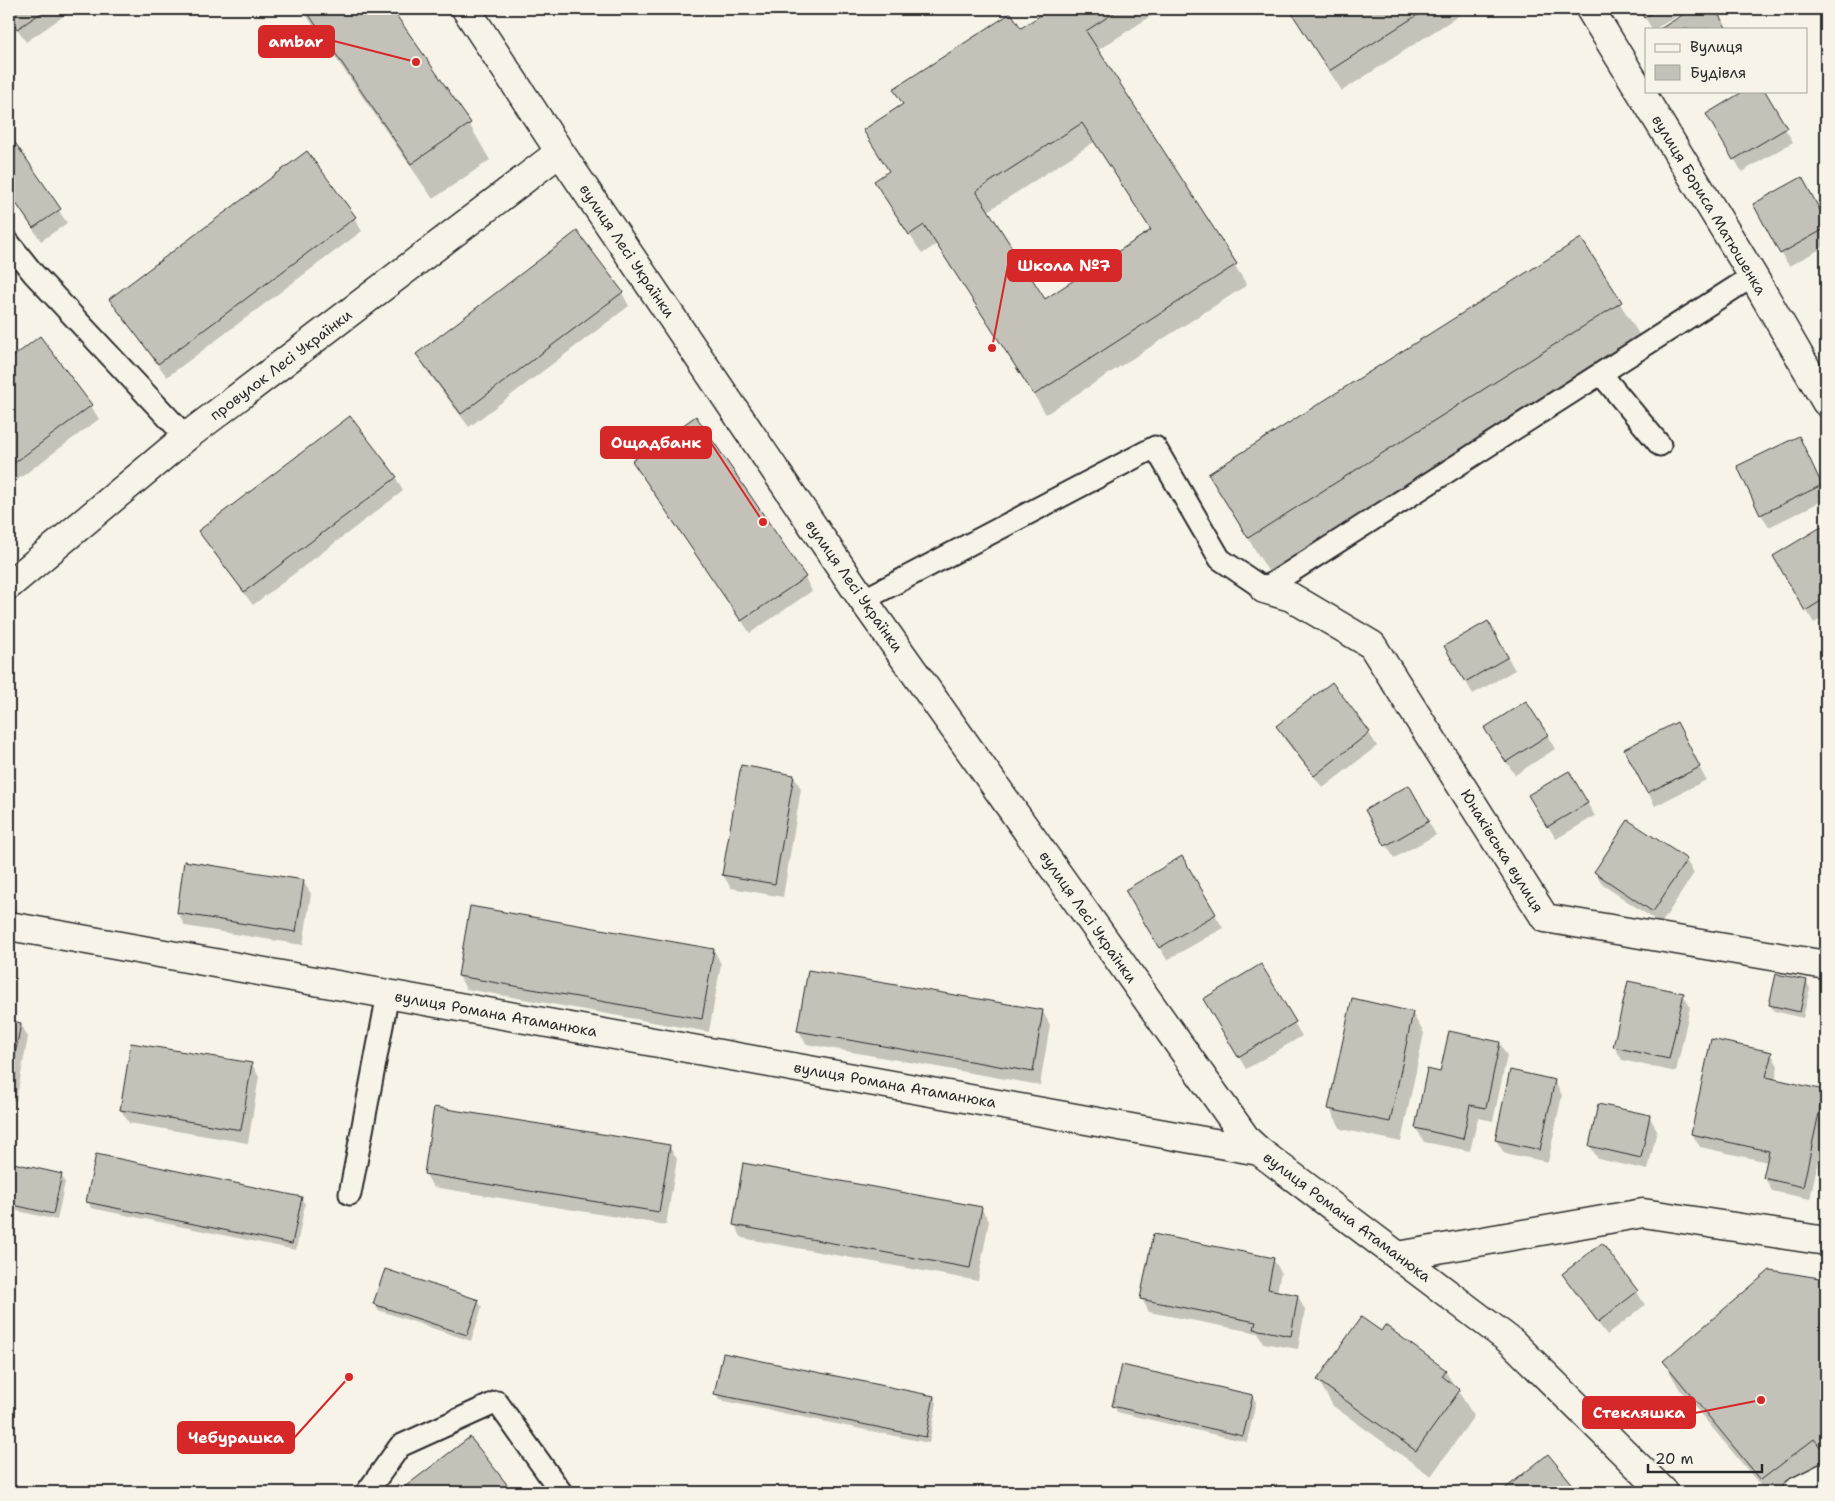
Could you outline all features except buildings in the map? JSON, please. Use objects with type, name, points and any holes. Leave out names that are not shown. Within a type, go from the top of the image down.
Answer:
[{"type":"street","name":"вулиця Лесі Українки","points":[[466,9],[560,152],[863,600],[1247,1140],[1259,1151]]},
{"type":"street","name":"вулиця Бориса Матюшенка","points":[[1590,9],[1753,276],[1826,402]]},
{"type":"street","name":"провулок Лесі Українки","points":[[9,584],[186,438],[560,152]]},
{"type":"street","name":"Юнаківська вулиця","points":[[1264,589],[1291,597],[1372,645],[1544,918],[1826,965]]},
{"type":"street","name":"вулиця Романа Атаманюка","points":[[9,926],[1259,1151],[1513,1343],[1664,1492]]},
{"type":"street","points":[[1398,1256],[1643,1212],[1826,1241]]},
{"type":"street","points":[[1796,1492],[1826,1477]]},
{"type":"lane","points":[[9,242],[32,273],[186,438]]},
{"type":"lane","points":[[863,600],[1155,447],[1220,560],[1264,589],[1753,276]]},
{"type":"lane","points":[[1601,374],[1660,445]]},
{"type":"lane","points":[[350,1194],[388,994]]},
{"type":"lane","points":[[367,1492],[400,1446],[497,1402],[561,1492]]},
{"type":"place","name":"ambar","points":[[416,62]]},
{"type":"place","name":"Школа №7","points":[[992,348]]},
{"type":"place","name":"Ощадбанк","points":[[763,522]]},
{"type":"place","name":"Чебурашка","points":[[349,1377]]},
{"type":"place","name":"Стекляшка","points":[[1761,1400]]}]
